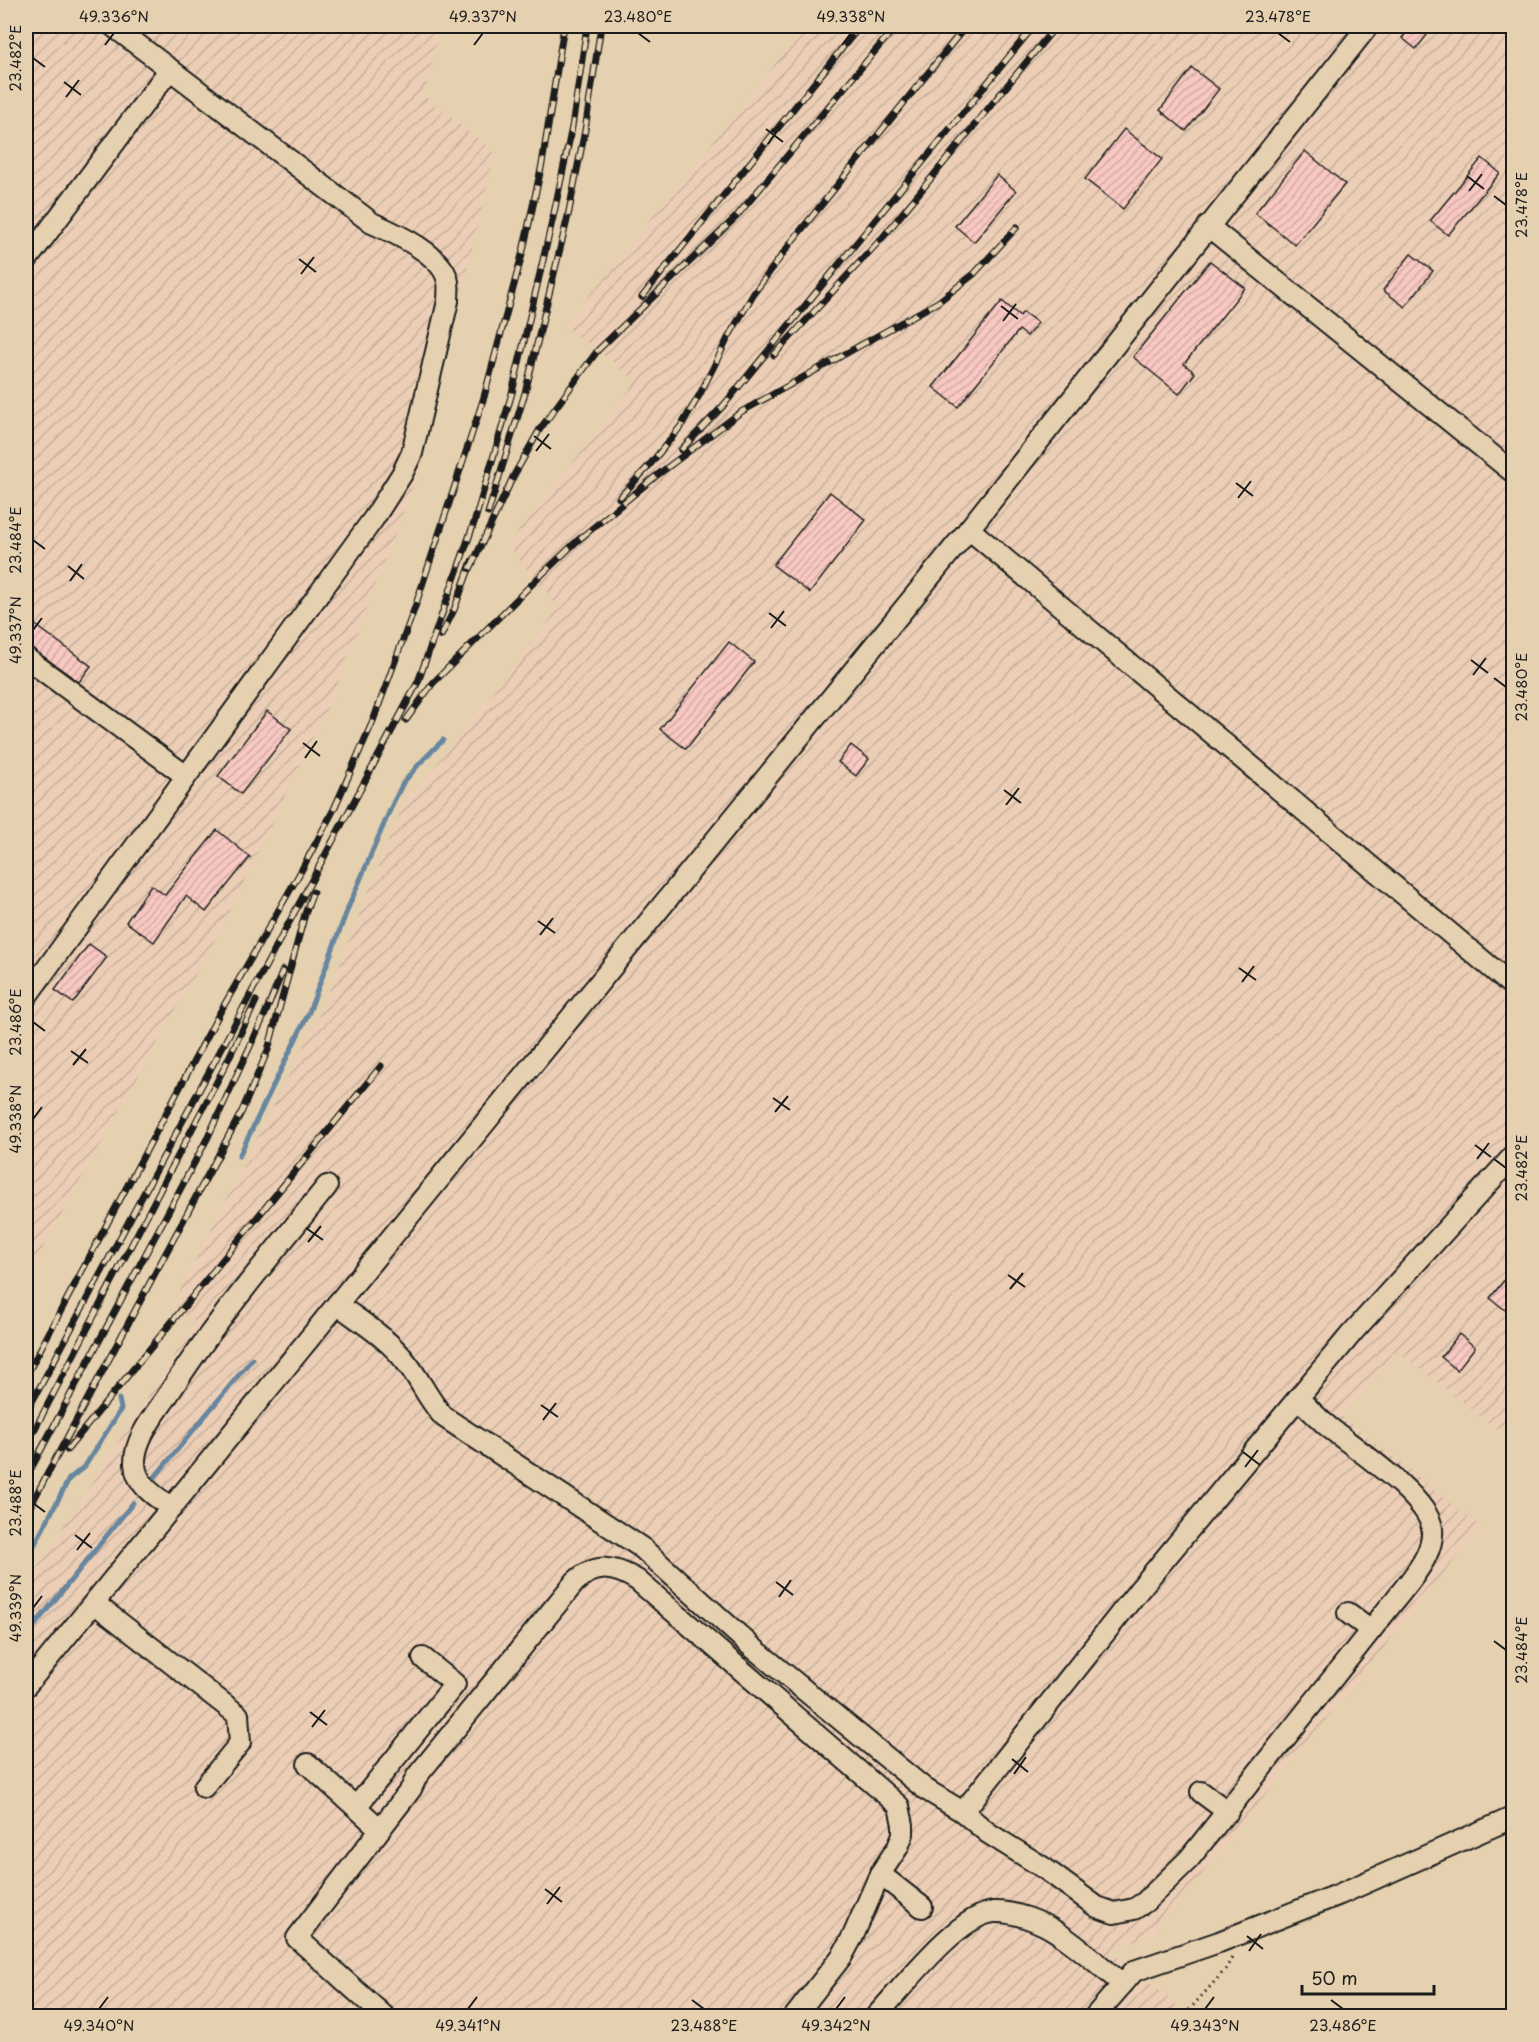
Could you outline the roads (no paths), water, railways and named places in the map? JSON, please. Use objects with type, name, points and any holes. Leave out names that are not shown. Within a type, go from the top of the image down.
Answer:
[{"type":"lane","points":[[26,997],[374,519],[402,474],[412,453],[448,301],[448,281],[442,269],[429,255],[398,234],[372,223],[113,26]]},
{"type":"lane","points":[[26,1686],[969,529],[1368,26]]},
{"type":"lane","points":[[26,261],[170,69]]},
{"type":"lane","points":[[1208,226],[1514,473]]},
{"type":"lane","points":[[969,529],[1514,987]]},
{"type":"lane","points":[[26,658],[186,776]]},
{"type":"lane","points":[[963,1812],[1139,1590],[1352,1333],[1514,1155]]},
{"type":"lane","points":[[172,1508],[150,1492],[136,1472],[135,1455],[143,1435],[190,1360],[214,1327],[327,1186]]},
{"type":"lane","points":[[337,1304],[397,1351],[444,1417],[642,1548],[752,1647],[925,1789],[963,1812],[988,1833],[1044,1868],[1089,1902],[1114,1913],[1134,1909],[1157,1892],[1189,1859],[1421,1566],[1432,1540],[1430,1519],[1417,1500],[1298,1398]]},
{"type":"lane","points":[[384,2016],[297,1938],[411,1789],[417,1776],[575,1582],[591,1570],[609,1568],[637,1580],[899,1806],[902,1814],[903,1834],[898,1847],[880,1874],[842,1956],[795,2016]]},
{"type":"lane","points":[[94,1603],[238,1715],[240,1743],[204,1787]]},
{"type":"lane","points":[[1348,1613],[1371,1630]]},
{"type":"lane","points":[[356,1807],[455,1683],[423,1658]]},
{"type":"lane","points":[[308,1764],[380,1829]]},
{"type":"lane","points":[[1201,1792],[1228,1812]]},
{"type":"lane","points":[[1095,2016],[1134,1971],[1239,1934],[1340,1894],[1514,1817]]},
{"type":"lane","points":[[880,1874],[922,1907]]},
{"type":"lane","points":[[876,2016],[951,1936],[974,1918],[993,1912],[1022,1917],[1058,1933],[1123,1984]]},
{"type":"waterway","points":[[239,1156],[309,1012],[348,908],[393,803],[403,783],[443,740]]},
{"type":"waterway","points":[[154,1478],[252,1359]]},
{"type":"waterway","points":[[26,1561],[69,1479],[85,1466],[121,1409],[119,1399]]},
{"type":"waterway","points":[[26,1636],[133,1503]]},
{"type":"railway","points":[[26,1376],[219,1014],[334,809],[373,721],[415,607],[484,397],[523,251],[542,164],[564,26]]},
{"type":"railway","points":[[26,1413],[418,682],[475,520],[512,393],[572,127],[587,26]]},
{"type":"railway","points":[[488,513],[525,393],[568,216],[585,130],[601,26]]},
{"type":"railway","points":[[642,297],[860,26]]},
{"type":"railway","points":[[470,569],[513,477],[540,429],[598,350],[736,217],[896,26]]},
{"type":"railway","points":[[619,498],[681,426],[754,293],[793,240],[966,26]]},
{"type":"railway","points":[[681,450],[723,406],[1034,26]]},
{"type":"railway","points":[[774,355],[883,237],[1056,26]]},
{"type":"railway","points":[[406,720],[433,683],[535,581],[577,541],[656,476],[741,412],[938,302],[974,274],[1017,227]]},
{"type":"railway","points":[[441,636],[454,610],[472,561]]},
{"type":"railway","points":[[26,1514],[242,1111],[268,1050],[313,892]]},
{"type":"railway","points":[[26,1478],[208,1137],[283,970]]},
{"type":"railway","points":[[26,1446],[224,1068],[256,1001]]},
{"type":"railway","points":[[67,1450],[381,1066]]}]
